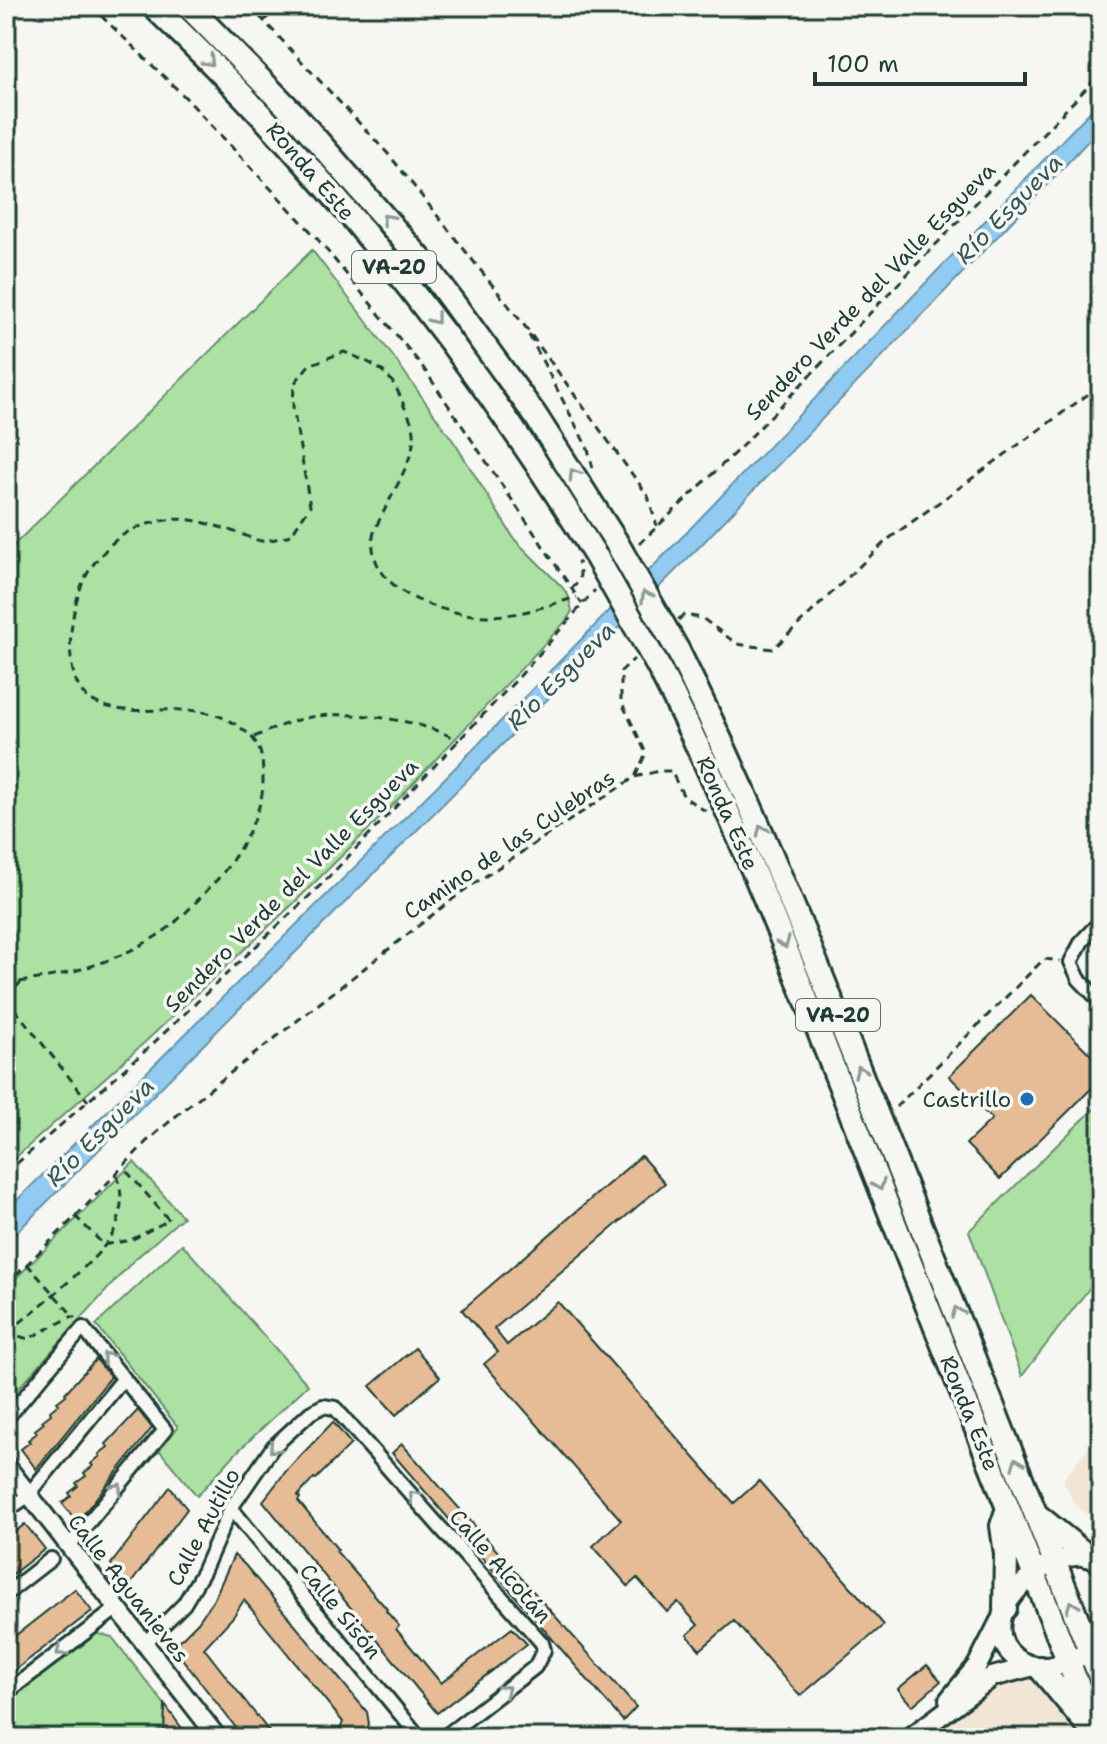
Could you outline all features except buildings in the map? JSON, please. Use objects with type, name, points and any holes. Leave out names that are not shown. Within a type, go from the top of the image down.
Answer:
[{"type":"highway","name":"Ronda Este","points":[[153,6],[275,129],[396,269],[545,473],[587,558],[659,668],[740,838],[1098,1738]]},
{"type":"highway","name":"Ronda Este","points":[[188,6],[294,114],[425,264],[535,415],[615,540],[678,651],[772,852],[1055,1562],[1095,1645],[1101,1679]]},
{"type":"highway","points":[[1003,1613],[1006,1554],[1002,1526],[1008,1509]]},
{"type":"highway","points":[[1038,1516],[1096,1558]]},
{"type":"highway","points":[[1035,1667],[1098,1738]]},
{"type":"main road","points":[[930,1723],[977,1666],[1016,1591],[1033,1574],[1055,1562],[1096,1558]]},
{"type":"main road","points":[[1003,1613],[1002,1636],[1006,1648],[1013,1656],[1035,1667]]},
{"type":"main road","points":[[910,1738],[992,1677],[1068,1661],[1095,1645]]},
{"type":"street","points":[[1101,921],[1082,941],[1071,962],[1079,979],[1101,1002]]},
{"type":"street","points":[[6,1419],[83,1328],[165,1430],[69,1546]]},
{"type":"street","points":[[6,1511],[31,1492],[124,1378]]},
{"type":"street","name":"Calle Autillo","points":[[144,1644],[184,1604],[203,1572],[231,1508],[273,1447],[310,1413],[323,1406],[335,1408]]},
{"type":"street","name":"Calle Alcotán","points":[[335,1408],[542,1643],[544,1650],[535,1667],[443,1738]]},
{"type":"street","name":"Calle Aguanieves","points":[[6,1465],[31,1492],[116,1609],[218,1738]]},
{"type":"street","name":"Calle Sisón","points":[[231,1508],[420,1738]]},
{"type":"street","points":[[6,1594],[51,1559]]},
{"type":"street","points":[[6,1693],[116,1609]]},
{"type":"path","points":[[6,981],[45,979],[114,958],[156,937],[218,879],[250,830],[263,792],[263,761],[254,737],[222,715],[192,709],[115,709],[89,699],[71,675],[72,635],[85,578],[106,549],[136,527],[165,520],[198,521],[261,541],[291,535],[310,506],[293,407],[294,384],[309,365],[344,352],[379,366],[397,387],[415,434],[404,470],[373,534],[373,550],[389,581],[418,601],[463,613],[491,616],[518,613],[577,597],[422,366],[315,236],[184,96],[91,6]]},
{"type":"path","points":[[250,6],[390,156],[524,325],[588,449],[595,476]]},
{"type":"path","points":[[265,20],[278,6]]},
{"type":"path","name":"Sendero Verde del Valle Esgueva","points":[[524,325],[648,496],[657,526],[743,445],[1101,73]]},
{"type":"path","points":[[674,624],[684,615],[702,618],[737,644],[773,649],[887,540],[1101,385]]},
{"type":"path","points":[[571,589],[579,583],[587,558]]},
{"type":"path","name":"Sendero Verde del Valle Esgueva","points":[[7,1169],[144,1052],[325,881],[570,621],[582,604],[577,597]]},
{"type":"path","name":"Camino de las Culebras","points":[[6,1285],[146,1142],[183,1110],[463,891],[635,777],[646,753],[621,701],[621,671],[642,652]]},
{"type":"path","points":[[254,737],[287,723],[344,714],[426,728],[459,741]]},
{"type":"path","points":[[635,777],[671,771],[684,797],[711,814]]},
{"type":"path","points":[[896,1107],[1044,959],[1071,962]]},
{"type":"path","points":[[22,981],[6,997],[88,1101]]},
{"type":"path","points":[[6,1070],[6,1105]]},
{"type":"path","points":[[104,1245],[131,1240],[169,1220],[122,1167]]},
{"type":"path","points":[[7,1332],[53,1293],[112,1235],[120,1214],[122,1192],[117,1174]]},
{"type":"path","points":[[75,1216],[104,1245]]},
{"type":"path","points":[[27,1264],[83,1328]]},
{"type":"path","points":[[7,1332],[28,1339],[73,1316]]},
{"type":"shaded area","points":[[1101,1430],[1101,1520],[1092,1518],[1074,1503],[1063,1480]]},
{"type":"shaded area","points":[[1022,1676],[1046,1686],[1084,1738],[928,1738],[955,1715],[958,1718],[967,1711],[985,1693],[982,1688]]},
{"type":"green space","points":[[312,250],[456,445],[515,540],[568,595],[572,611],[390,808],[294,903],[6,1166],[6,553]]},
{"type":"green space","points":[[1101,1102],[1101,1273],[1022,1376],[969,1231]]},
{"type":"green space","points":[[134,1162],[183,1217],[132,1262],[6,1402],[6,1288]]},
{"type":"green space","points":[[182,1244],[308,1385],[237,1452],[197,1496],[159,1450],[178,1427],[96,1325]]},
{"type":"green space","points":[[95,1633],[112,1637],[165,1705],[164,1738],[6,1738],[6,1701]]},
{"type":"water","name":"Río Esgueva","points":[[1101,100],[1101,127],[1046,186],[701,545],[6,1243],[6,1211],[440,783],[687,532]]},
{"type":"place","name":"Castrillo","points":[[1027,1099]]}]
